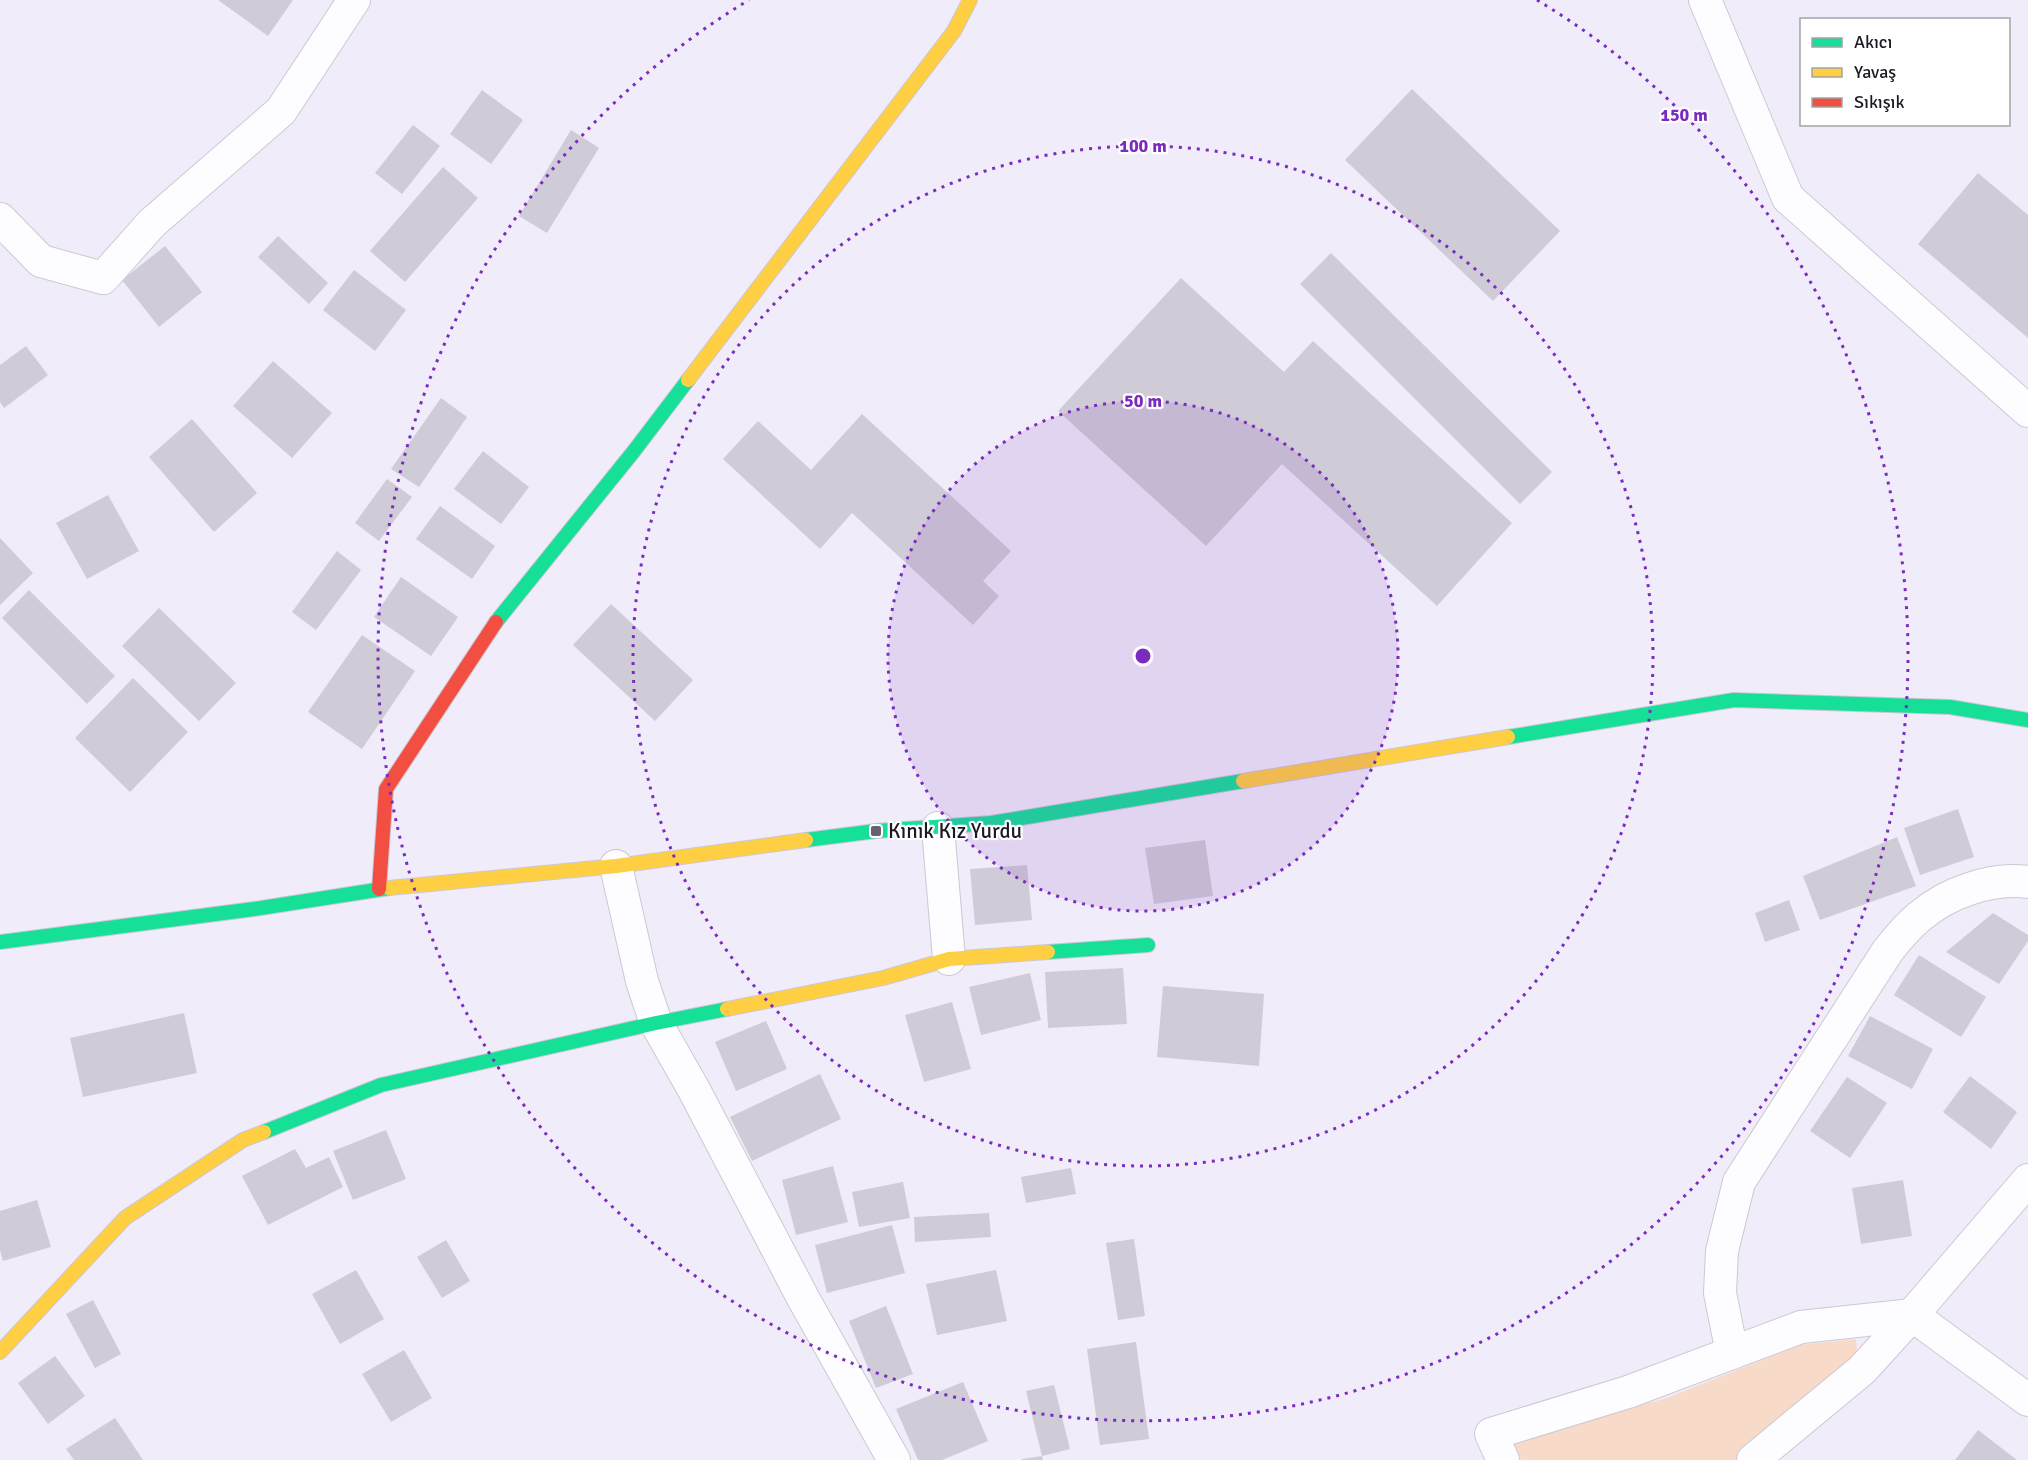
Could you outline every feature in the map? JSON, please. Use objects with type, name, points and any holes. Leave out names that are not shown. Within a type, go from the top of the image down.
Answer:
[{"type":"street","points":[[0,219],[41,261],[103,278],[152,223],[281,111],[354,0]]},
{"type":"street","points":[[379,889],[386,789],[488,632],[634,451],[954,31],[970,0]]},
{"type":"street","points":[[1705,0],[1788,198],[2028,411]]},
{"type":"street","points":[[0,942],[254,909],[379,889],[616,866],[876,831],[991,823],[1734,700],[1950,707],[2028,720]]},
{"type":"street","points":[[938,828],[949,959]]},
{"type":"street","points":[[616,866],[642,981],[656,1023],[693,1088],[803,1298],[894,1460]]},
{"type":"street","points":[[1732,1353],[1720,1293],[1722,1251],[1739,1182],[1887,952],[1902,933],[1920,916],[1962,892],[2001,882],[2028,882]]},
{"type":"street","points":[[0,1352],[125,1218],[243,1140],[381,1085],[656,1023],[884,978],[949,959],[1148,945]]},
{"type":"street","points":[[1753,1460],[1862,1370],[1912,1316],[2028,1180]]},
{"type":"street","points":[[1503,1460],[1491,1434],[1628,1392],[1800,1327],[1912,1316],[2028,1400]]},
{"type":"shaded area","points":[[1856,1339],[1858,1360],[1737,1460],[1521,1460],[1513,1440],[1667,1398],[1800,1345]]},
{"type":"building","points":[[218,0],[293,0],[268,36]]},
{"type":"building","points":[[1412,89],[1560,231],[1493,301],[1345,160]]},
{"type":"building","points":[[482,90],[523,120],[491,164],[450,134]]},
{"type":"building","points":[[413,125],[440,146],[402,194],[375,173]]},
{"type":"building","points":[[571,130],[599,148],[547,233],[519,216]]},
{"type":"building","points":[[443,167],[478,198],[405,282],[370,251]]},
{"type":"building","points":[[1978,173],[2028,215],[2028,338],[1918,244]]},
{"type":"building","points":[[278,236],[328,283],[309,304],[258,257]]},
{"type":"building","points":[[165,246],[202,292],[159,327],[122,280]]},
{"type":"building","points":[[1331,253],[1552,472],[1520,504],[1300,284]]},
{"type":"building","points":[[354,270],[406,310],[375,351],[323,310]]},
{"type":"building","points":[[1181,278],[1284,372],[1313,341],[1512,523],[1437,606],[1282,464],[1206,546],[1058,411]]},
{"type":"building","points":[[26,346],[48,375],[4,408],[0,402],[0,365]]},
{"type":"building","points":[[273,361],[332,413],[292,458],[233,406]]},
{"type":"building","points":[[441,398],[467,417],[419,487],[391,469]]},
{"type":"building","points":[[862,414],[1011,551],[983,581],[999,596],[973,625],[852,513],[820,549],[723,459],[758,421],[811,470]]},
{"type":"building","points":[[192,419],[257,493],[214,532],[149,457]]},
{"type":"building","points":[[483,451],[529,487],[501,524],[454,489]]},
{"type":"building","points":[[387,479],[412,497],[379,541],[355,523]]},
{"type":"building","points":[[108,495],[139,551],[87,579],[56,523]]},
{"type":"building","points":[[440,506],[495,546],[472,579],[416,539]]},
{"type":"building","points":[[0,538],[33,573],[0,605]]},
{"type":"building","points":[[337,551],[361,570],[316,630],[292,612]]},
{"type":"building","points":[[401,577],[458,617],[431,656],[374,617]]},
{"type":"building","points":[[29,590],[115,676],[87,704],[2,618]]},
{"type":"building","points":[[611,604],[693,680],[655,721],[573,645]]},
{"type":"building","points":[[159,608],[236,683],[199,721],[122,646]]},
{"type":"building","points":[[362,635],[415,671],[362,749],[308,712]]},
{"type":"building","points":[[133,678],[188,732],[130,792],[75,738]]},
{"type":"building","points":[[1958,809],[1974,857],[1920,875],[1904,828]]},
{"type":"building","points":[[1897,837],[1916,886],[1820,920],[1803,876]]},
{"type":"building","points":[[1205,840],[1213,896],[1154,904],[1145,848]]},
{"type":"building","points":[[1027,865],[1032,920],[975,925],[970,869]]},
{"type":"building","points":[[1789,900],[1800,930],[1765,942],[1755,913]]},
{"type":"building","points":[[1993,913],[2028,935],[2028,941],[1999,984],[1946,952]]},
{"type":"building","points":[[1919,955],[1986,997],[1961,1037],[1894,995]]},
{"type":"building","points":[[1123,968],[1127,1024],[1048,1028],[1045,972]]},
{"type":"building","points":[[1030,973],[1041,1020],[981,1035],[969,987]]},
{"type":"building","points":[[1163,986],[1264,994],[1259,1066],[1157,1057]]},
{"type":"building","points":[[952,1002],[971,1069],[924,1082],[905,1015]]},
{"type":"building","points":[[184,1013],[197,1073],[83,1097],[70,1038]]},
{"type":"building","points":[[1870,1016],[1933,1049],[1912,1089],[1848,1056]]},
{"type":"building","points":[[766,1021],[787,1069],[736,1091],[715,1042]]},
{"type":"building","points":[[820,1074],[841,1119],[752,1161],[730,1117]]},
{"type":"building","points":[[1970,1076],[2017,1112],[1991,1149],[1943,1112]]},
{"type":"building","points":[[1847,1077],[1887,1103],[1850,1158],[1810,1131]]},
{"type":"building","points":[[386,1130],[406,1179],[353,1200],[333,1151]]},
{"type":"building","points":[[295,1149],[306,1168],[329,1157],[343,1187],[268,1225],[242,1176]]},
{"type":"building","points":[[833,1166],[848,1222],[796,1235],[782,1180]]},
{"type":"building","points":[[1071,1168],[1076,1194],[1026,1203],[1021,1177]]},
{"type":"building","points":[[1903,1180],[1912,1236],[1861,1244],[1852,1188]]},
{"type":"building","points":[[903,1182],[910,1218],[859,1227],[852,1192]]},
{"type":"building","points":[[37,1200],[51,1247],[3,1261],[0,1250],[0,1211]]},
{"type":"building","points":[[989,1213],[991,1237],[915,1242],[914,1217]]},
{"type":"building","points":[[892,1225],[905,1273],[827,1293],[815,1245]]},
{"type":"building","points":[[1134,1239],[1145,1316],[1118,1320],[1106,1243]]},
{"type":"building","points":[[446,1240],[470,1281],[442,1298],[417,1257]]},
{"type":"building","points":[[356,1270],[384,1319],[340,1344],[312,1294]]},
{"type":"building","points":[[996,1270],[1007,1321],[937,1335],[926,1284]]},
{"type":"building","points":[[93,1300],[121,1354],[95,1368],[66,1314]]},
{"type":"building","points":[[886,1306],[913,1374],[876,1388],[849,1321]]},
{"type":"building","points":[[1136,1342],[1149,1439],[1100,1445],[1087,1349]]},
{"type":"building","points":[[404,1350],[432,1398],[391,1422],[362,1374]]},
{"type":"building","points":[[55,1356],[85,1396],[48,1424],[18,1383]]},
{"type":"building","points":[[963,1382],[988,1441],[942,1460],[918,1460],[896,1409]]},
{"type":"building","points":[[1054,1385],[1070,1449],[1042,1456],[1026,1391]]},
{"type":"building","points":[[115,1418],[143,1460],[74,1460],[66,1449]]},
{"type":"building","points":[[1978,1430],[2017,1460],[1955,1460]]},
{"type":"building","points":[[1042,1456],[1043,1460],[1022,1460],[1022,1459]]},
{"type":"traffic: fast","points":[[496,622],[634,451],[688,380]]},
{"type":"traffic: fast","points":[[1508,737],[1734,700],[1950,707],[2028,720]]},
{"type":"traffic: fast","points":[[806,840],[876,831],[991,823],[1243,781]]},
{"type":"traffic: fast","points":[[0,942],[254,909],[389,888]]},
{"type":"traffic: fast","points":[[1048,952],[1148,945]]},
{"type":"traffic: fast","points":[[264,1132],[381,1085],[727,1009]]},
{"type":"traffic: slow","points":[[688,380],[954,31],[970,0]]},
{"type":"traffic: slow","points":[[1243,781],[1508,737]]},
{"type":"traffic: slow","points":[[389,888],[616,866],[806,840]]},
{"type":"traffic: slow","points":[[727,1009],[883,978],[949,959],[1048,952]]},
{"type":"traffic: slow","points":[[0,1352],[125,1218],[243,1140],[264,1132]]},
{"type":"traffic: jam","points":[[379,889],[386,789],[496,622]]},
{"type":"place","name":"Kınık Kız Yurdu","points":[[876,831]]}]
